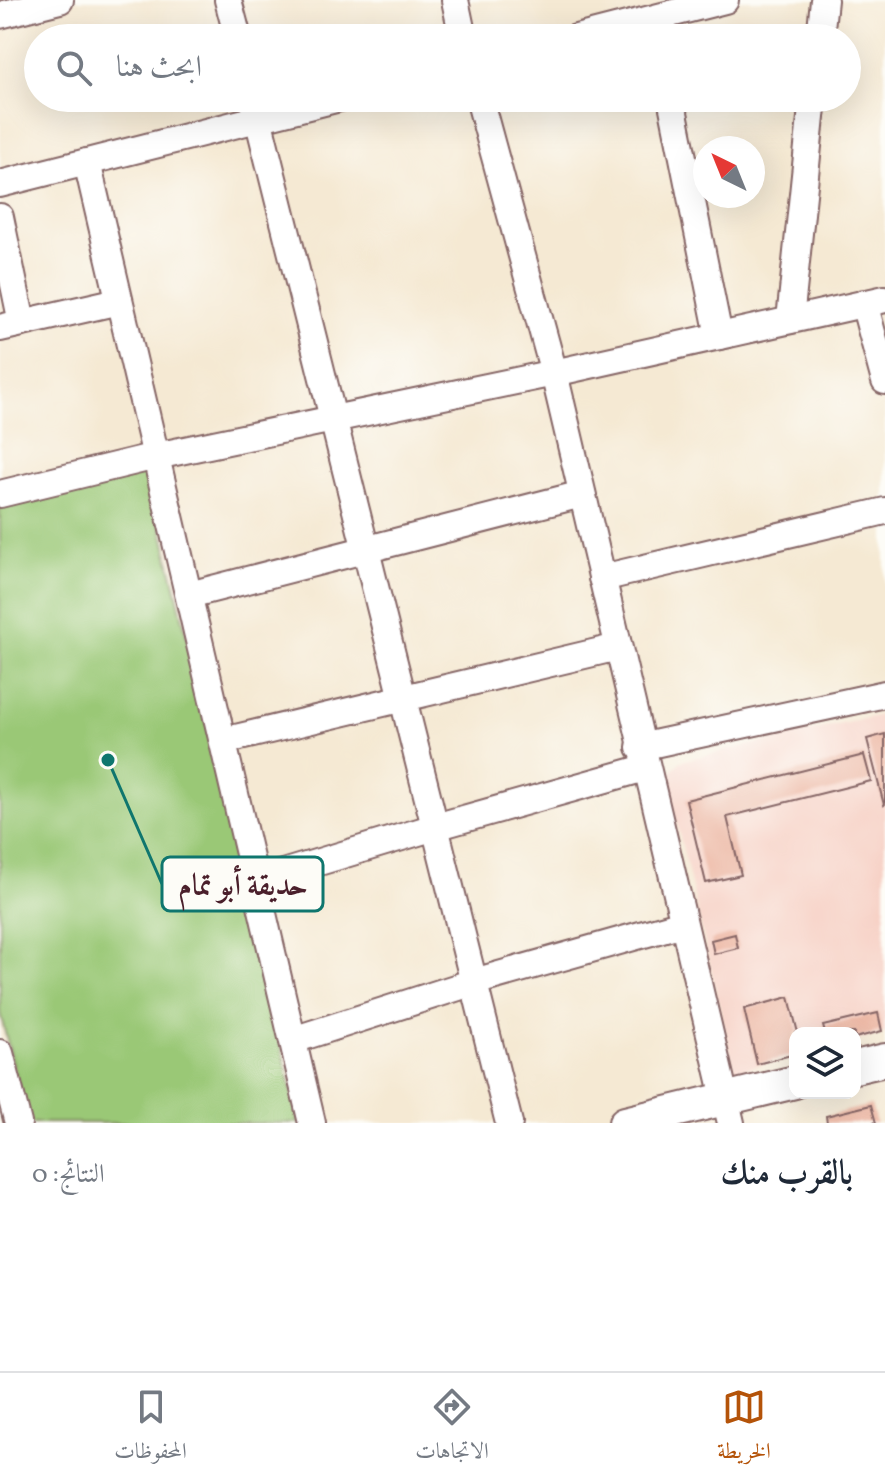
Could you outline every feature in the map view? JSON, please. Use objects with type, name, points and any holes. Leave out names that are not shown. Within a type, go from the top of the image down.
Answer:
[{"type":"street","points":[[0,15],[60,0]]},
{"type":"street","points":[[228,0],[234,24]]},
{"type":"street","points":[[455,0],[460,24]]},
{"type":"street","points":[[634,24],[725,0]]},
{"type":"street","points":[[821,24],[824,0]]},
{"type":"street","points":[[0,184],[87,162],[243,112]]},
{"type":"street","points":[[257,112],[509,1123]]},
{"type":"street","points":[[483,112],[554,373],[728,1111]]},
{"type":"street","points":[[674,112],[719,336]]},
{"type":"street","points":[[790,320],[812,112]]},
{"type":"street","points":[[87,162],[312,1123]]},
{"type":"street","points":[[0,217],[11,325],[119,301]]},
{"type":"street","points":[[0,494],[156,456],[554,373],[875,301],[885,381]]},
{"type":"street","points":[[189,595],[582,494]]},
{"type":"street","points":[[602,578],[885,511]]},
{"type":"street","points":[[223,741],[618,647]]},
{"type":"street","points":[[256,881],[435,827],[643,757],[885,694]]},
{"type":"street","points":[[293,1040],[474,982],[683,923]]},
{"type":"street","points":[[0,1053],[11,1117]]},
{"type":"street","points":[[861,1066],[885,1060]]},
{"type":"street","points":[[625,1123],[728,1111],[789,1085]]},
{"type":"shaded area","points":[[885,714],[885,1033],[861,1039],[861,1027],[789,1027],[789,1058],[735,1071],[666,778],[681,761]]},
{"type":"green space","points":[[149,473],[299,1123],[28,1123],[0,1013],[0,508]]},
{"type":"building","points":[[885,734],[885,804],[884,805],[867,739]]},
{"type":"building","points":[[864,755],[871,781],[727,817],[741,875],[706,883],[686,800]]},
{"type":"building","points":[[735,934],[738,948],[714,954],[711,940]]},
{"type":"building","points":[[789,997],[796,1027],[789,1027],[789,1056],[757,1064],[744,1009]]},
{"type":"building","points":[[878,1013],[882,1031],[861,1036],[861,1027],[823,1026]]},
{"type":"building","points":[[871,1105],[876,1123],[827,1123],[826,1116]]},
{"type":"place","name":"حديقة أبو تمام","points":[[108,760]]}]
